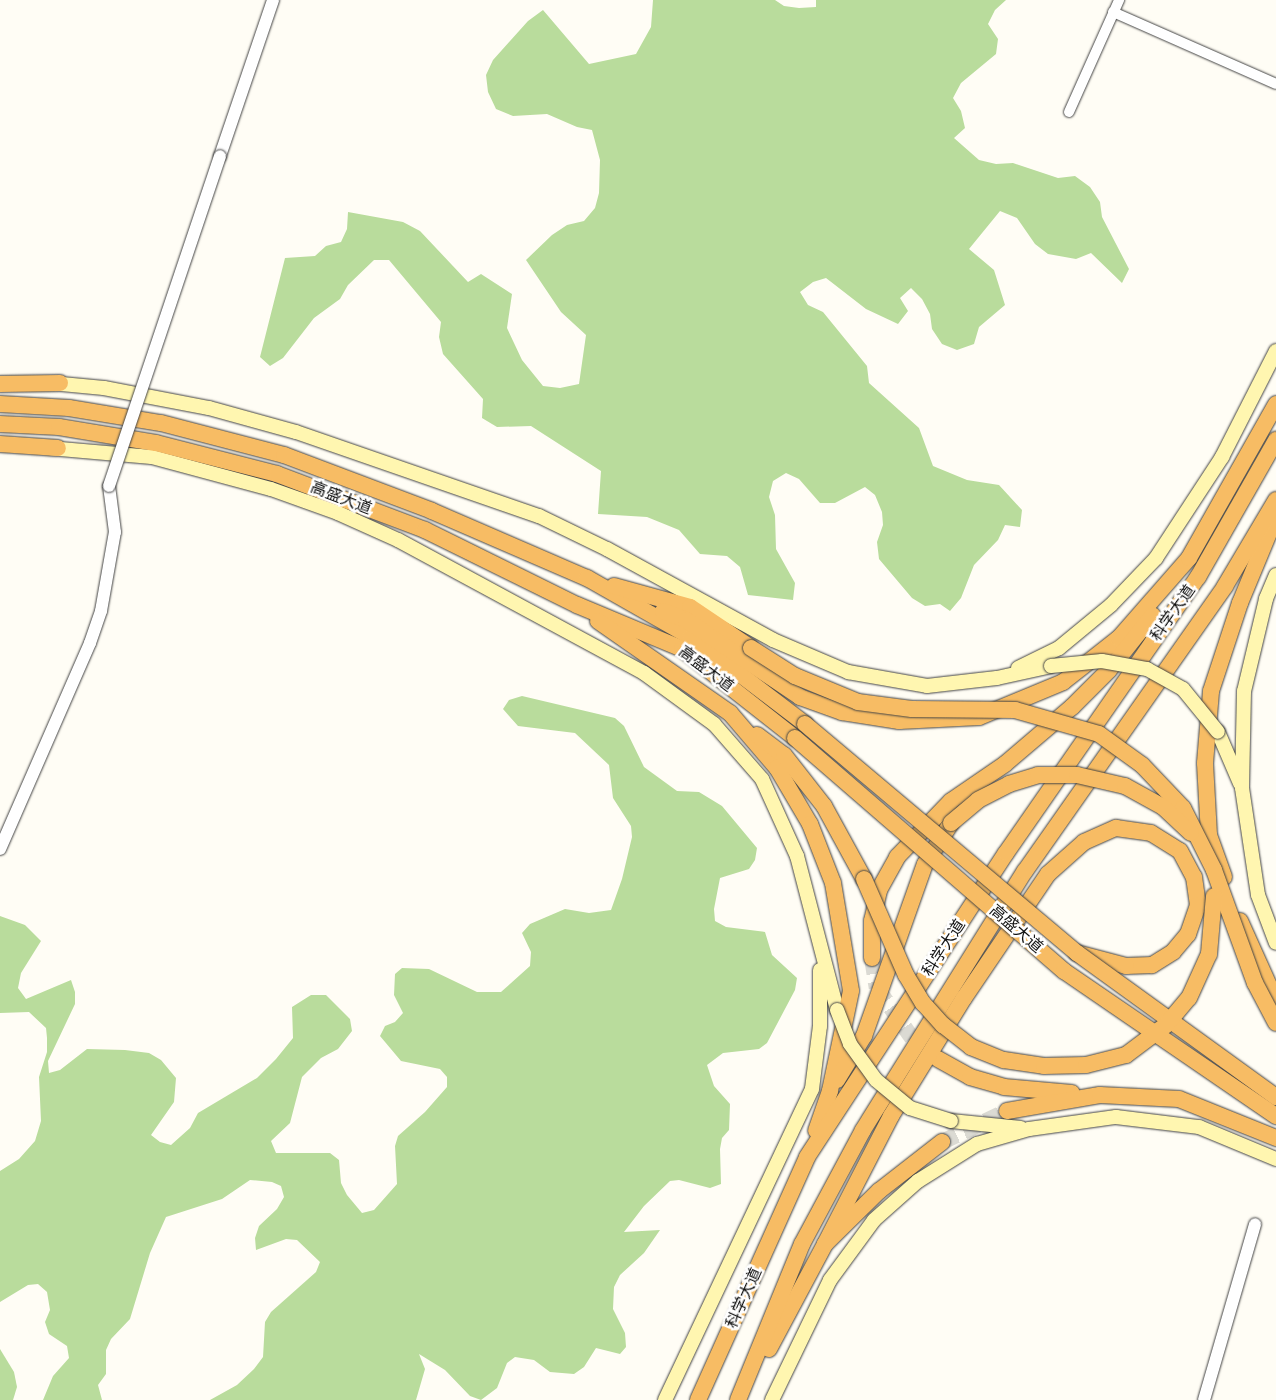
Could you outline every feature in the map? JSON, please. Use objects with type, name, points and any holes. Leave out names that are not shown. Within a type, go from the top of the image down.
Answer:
[{"type":"highway","points":[[0,384],[60,383]]},
{"type":"highway","name":"高盛大道","points":[[0,404],[69,408],[161,423],[284,455],[432,511],[587,578],[691,636],[805,724],[1077,953],[1276,1097]]},
{"type":"highway","points":[[872,958],[872,922],[879,890],[897,857],[951,801],[1004,764],[1072,707],[1109,670],[1159,607],[1189,558],[1276,404]]},
{"type":"highway","name":"高盛大道","points":[[0,424],[59,427],[156,443],[277,474],[425,530],[576,605],[682,649],[795,738],[1064,971],[1276,1116]]},
{"type":"highway","name":"科学大道","points":[[698,1400],[807,1157],[1006,853],[1198,577],[1276,440]]},
{"type":"highway","points":[[0,444],[58,448]]},
{"type":"highway","name":"科学大道","points":[[738,1400],[802,1244],[863,1130],[1025,871],[1225,586],[1276,500]]},
{"type":"highway","points":[[576,605],[730,713],[784,755],[824,806],[864,879],[906,975],[923,1004],[942,1025],[971,1047],[1004,1060],[1044,1066],[1086,1065],[1126,1055],[1166,1025],[1189,998],[1209,954],[1214,896],[1204,838],[1205,763],[1211,691],[1240,603],[1276,516]]},
{"type":"highway","points":[[587,578],[686,620],[800,697],[842,712],[899,721],[979,717],[1063,682],[1119,638],[1189,558]]},
{"type":"highway","points":[[587,578],[690,607],[795,676],[858,702],[912,709],[1015,710],[1099,734],[1142,765],[1183,808],[1204,838],[1276,1001]]},
{"type":"highway","points":[[730,713],[777,768],[810,824],[833,883],[851,991],[830,1091],[807,1157]]},
{"type":"highway","points":[[830,1091],[864,1036],[925,864],[950,823],[978,800],[1008,784],[1038,774],[1077,775],[1125,786],[1163,807],[1204,838],[1255,983],[1276,1023]]},
{"type":"highway","points":[[742,1400],[891,1116],[964,998],[1048,874],[1084,842],[1116,828],[1152,833],[1180,851],[1194,877],[1198,905],[1188,934],[1173,952],[1152,965],[1126,966],[1077,953]]},
{"type":"highway","points":[[938,1059],[970,1077],[1004,1087],[1179,1099],[1276,1138]]},
{"type":"highway","points":[[1007,1111],[1100,1095]]},
{"type":"highway","points":[[825,1244],[879,1191],[942,1142]]},
{"type":"main road","points":[[997,678],[1058,648],[1111,605],[1156,558],[1222,457],[1276,351]]},
{"type":"main road","points":[[0,379],[104,388],[209,408],[296,432],[539,516],[607,549],[773,640],[848,672],[927,686],[997,678],[1051,666],[1102,661],[1148,669],[1183,689],[1218,732],[1242,788]]},
{"type":"main road","name":"高盛大道","points":[[0,448],[58,448],[152,457],[271,489],[338,513],[398,540],[644,674],[714,724],[762,778],[797,856],[820,949]]},
{"type":"main road","points":[[1276,575],[1266,599],[1244,691],[1242,788],[1258,894],[1276,943]]},
{"type":"main road","points":[[820,949],[837,1010],[850,1044],[876,1080],[910,1108],[951,1121],[1029,1129]]},
{"type":"main road","name":"科学大道","points":[[665,1400],[812,1090],[820,1026],[820,949]]},
{"type":"main road","points":[[772,1400],[830,1280],[874,1220],[918,1180],[977,1144],[1029,1129],[1116,1117],[1199,1127],[1276,1159]]},
{"type":"street","points":[[0,849],[90,643],[101,611],[115,532],[109,486],[273,0]]},
{"type":"street","points":[[1069,112],[1119,0]]},
{"type":"street","points":[[1113,12],[1276,84]]},
{"type":"street","points":[[1204,1400],[1255,1224]]},
{"type":"green space","points":[[653,0],[775,0],[784,6],[799,8],[816,7],[816,0],[1006,0],[995,10],[988,24],[998,39],[996,54],[961,83],[953,98],[961,111],[965,128],[954,138],[979,160],[996,164],[1013,163],[1058,178],[1075,176],[1090,187],[1100,202],[1102,217],[1129,269],[1122,283],[1091,253],[1076,259],[1048,254],[1035,244],[1017,218],[1000,211],[969,249],[994,270],[1005,305],[979,327],[974,344],[957,350],[942,344],[932,329],[930,314],[922,299],[911,288],[900,298],[908,311],[898,324],[866,309],[826,278],[813,282],[800,292],[808,305],[823,312],[867,366],[869,383],[919,428],[933,466],[967,480],[999,485],[1022,510],[1020,527],[1005,525],[998,540],[974,565],[961,598],[950,611],[940,604],[925,606],[912,598],[879,559],[877,542],[883,525],[882,512],[875,495],[865,487],[835,503],[820,503],[799,479],[786,473],[773,481],[769,497],[775,515],[776,549],[795,583],[793,600],[748,595],[740,567],[727,556],[700,554],[679,530],[647,517],[598,514],[601,471],[531,426],[497,427],[482,418],[483,399],[443,354],[439,337],[441,322],[389,260],[374,260],[348,285],[340,299],[314,318],[283,358],[270,366],[260,357],[285,258],[315,256],[326,246],[341,242],[347,229],[348,212],[403,222],[420,231],[468,282],[481,274],[512,294],[507,328],[522,360],[543,386],[560,388],[579,384],[586,335],[561,312],[526,260],[552,235],[567,225],[584,221],[595,208],[599,193],[600,160],[592,130],[577,127],[547,114],[513,116],[496,109],[488,92],[486,75],[493,60],[528,21],[543,10],[589,64],[636,54],[651,27]]},
{"type":"green space","points":[[522,696],[615,718],[624,726],[644,767],[677,791],[699,792],[722,806],[757,848],[755,860],[749,869],[720,878],[714,909],[715,921],[726,927],[765,932],[772,955],[797,978],[795,990],[767,1043],[759,1049],[723,1053],[707,1065],[714,1086],[730,1104],[729,1130],[722,1138],[720,1149],[721,1184],[710,1188],[679,1180],[670,1181],[644,1206],[624,1232],[660,1230],[644,1253],[620,1275],[614,1287],[613,1309],[625,1333],[626,1347],[620,1354],[596,1348],[584,1367],[574,1374],[550,1372],[534,1360],[515,1357],[507,1363],[497,1388],[481,1400],[470,1396],[445,1370],[419,1354],[425,1369],[416,1400],[210,1400],[237,1385],[254,1369],[263,1357],[265,1322],[271,1312],[316,1272],[320,1262],[297,1240],[286,1239],[256,1250],[255,1238],[259,1226],[277,1209],[284,1197],[281,1186],[272,1182],[250,1180],[222,1199],[166,1217],[150,1253],[130,1319],[111,1339],[106,1350],[106,1374],[98,1385],[102,1400],[43,1400],[53,1376],[69,1358],[67,1346],[49,1334],[45,1322],[50,1310],[47,1292],[38,1284],[28,1285],[0,1302],[0,1171],[19,1159],[35,1141],[41,1121],[39,1077],[47,1052],[47,1038],[46,1028],[29,1012],[0,1013],[0,916],[25,925],[41,941],[21,973],[18,988],[26,999],[71,980],[75,992],[75,1004],[48,1061],[49,1073],[60,1070],[87,1049],[149,1053],[161,1060],[176,1078],[174,1102],[151,1135],[160,1142],[171,1145],[190,1128],[198,1113],[257,1078],[276,1059],[293,1038],[292,1007],[311,995],[326,995],[350,1019],[352,1031],[338,1049],[321,1058],[302,1077],[290,1123],[271,1141],[276,1153],[330,1153],[339,1160],[341,1183],[347,1195],[362,1213],[374,1210],[397,1184],[395,1146],[398,1136],[425,1112],[447,1087],[447,1077],[440,1069],[401,1061],[380,1036],[385,1026],[395,1022],[403,1013],[394,995],[395,974],[402,968],[429,969],[477,992],[501,992],[530,966],[531,952],[522,933],[530,924],[565,909],[589,913],[611,910],[622,879],[632,837],[631,826],[613,798],[609,765],[575,733],[518,726],[503,709],[509,700]]},
{"type":"green space","points":[[0,1349],[14,1372],[17,1387],[13,1400],[0,1400]]},
{"type":"tunnel","points":[[872,958],[877,988],[912,1038],[929,1051]]},
{"type":"tunnel","points":[[942,1142],[1007,1111]]}]
